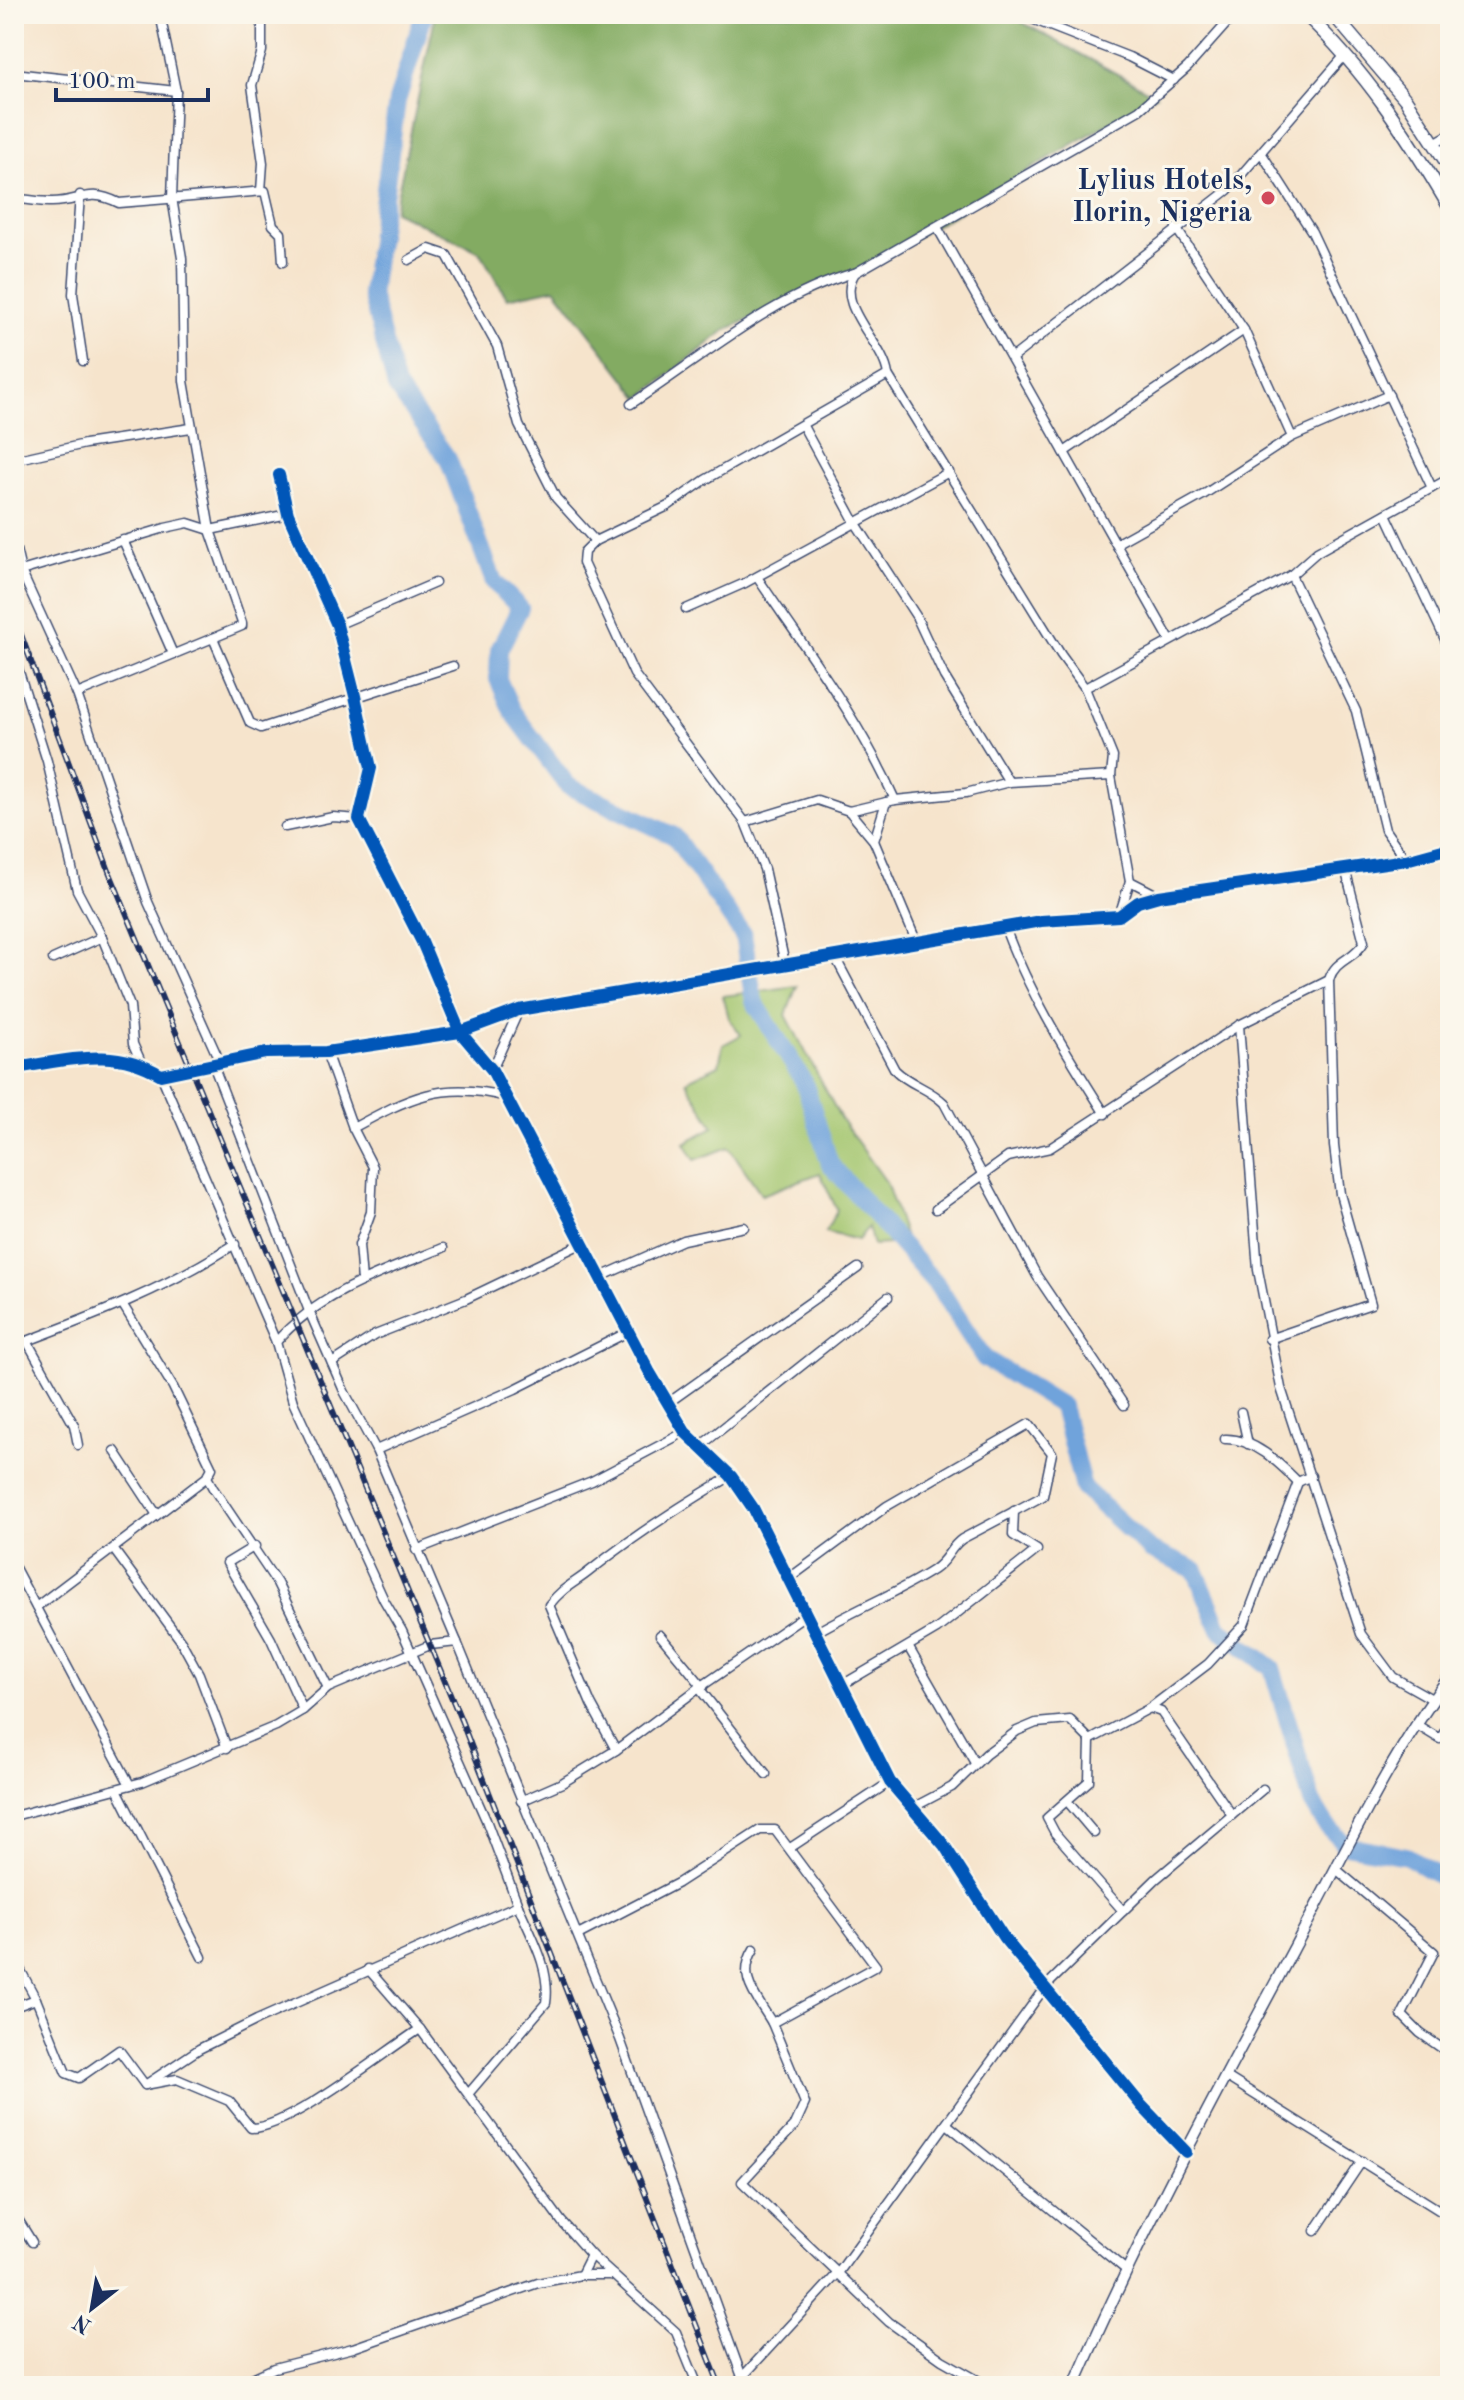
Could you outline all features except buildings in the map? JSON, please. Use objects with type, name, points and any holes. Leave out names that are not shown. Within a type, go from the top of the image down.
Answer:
[{"type":"main road","points":[[1305,14],[1345,55],[1393,115],[1450,208]]},
{"type":"main road","points":[[1333,14],[1375,60],[1436,142],[1450,168]]},
{"type":"street","points":[[77,694],[242,626],[210,530],[184,381],[182,258],[172,198],[176,91],[160,14]]},
{"type":"street","points":[[261,191],[263,163],[252,85],[262,51],[262,14]]},
{"type":"street","points":[[1019,14],[1129,57],[1174,80]]},
{"type":"street","points":[[631,404],[775,308],[833,280],[855,273],[1015,178],[1128,116],[1174,80],[1235,14]]},
{"type":"street","points":[[1012,358],[1228,190],[1345,55]]},
{"type":"street","points":[[14,73],[176,91]]},
{"type":"street","points":[[1436,142],[1450,134]]},
{"type":"street","points":[[1262,154],[1312,232],[1432,488]]},
{"type":"street","points":[[14,199],[54,202],[80,195],[102,194],[119,203],[265,191],[269,213],[281,233],[283,262]]},
{"type":"street","points":[[80,195],[73,294],[83,361]]},
{"type":"street","points":[[937,227],[1170,640]]},
{"type":"street","points":[[1176,228],[1244,330],[1292,437]]},
{"type":"street","points":[[409,260],[429,249],[447,255],[497,346],[519,425],[549,486],[584,532],[595,541]]},
{"type":"street","points":[[855,273],[848,290],[851,302],[881,350],[888,375],[1053,644],[1085,688],[1113,757],[1111,776],[1130,881],[1119,916]]},
{"type":"street","points":[[1064,452],[1244,330]]},
{"type":"street","points":[[785,964],[768,882],[745,822],[634,674],[583,563],[584,552],[595,541],[668,506],[705,480],[888,375]]},
{"type":"street","points":[[1117,543],[1203,495],[1292,437],[1389,395]]},
{"type":"street","points":[[803,426],[855,522],[916,616],[944,676],[1009,782]]},
{"type":"street","points":[[14,460],[85,444],[191,428]]},
{"type":"street","points":[[686,609],[757,577],[949,472]]},
{"type":"street","points":[[279,475],[288,514],[337,625],[355,696],[371,768],[359,819],[422,942],[460,1032],[492,1070],[598,1278],[685,1432],[731,1476],[753,1508],[791,1577],[815,1633],[890,1782],[944,1845],[1004,1938],[1141,2105],[1186,2152]]},
{"type":"street","points":[[1085,688],[1291,575],[1317,552],[1450,478]]},
{"type":"street","points":[[21,571],[188,523],[210,530],[288,514]]},
{"type":"street","points":[[1386,514],[1450,650]]},
{"type":"street","points":[[123,540],[173,654]]},
{"type":"street","points":[[14,541],[21,571],[77,694],[148,902],[215,1061],[309,1311],[376,1450],[620,2039],[742,2377]]},
{"type":"street","points":[[1291,575],[1356,711],[1385,830],[1406,860]]},
{"type":"street","points":[[757,577],[838,692],[875,755],[890,801],[874,841]]},
{"type":"street","points":[[337,625],[435,583]]},
{"type":"street","points":[[213,638],[255,727],[453,666]]},
{"type":"street","points":[[14,656],[47,761],[77,890],[102,937],[130,1006],[133,1044],[142,1064]]},
{"type":"street","points":[[849,811],[890,801],[966,793],[1009,782],[1111,776]]},
{"type":"street","points":[[745,822],[817,800],[849,811],[874,841],[917,943]]},
{"type":"street","points":[[285,827],[333,817],[359,819]]},
{"type":"street","points":[[161,1075],[215,1061],[266,1053],[326,1052],[460,1032],[519,1010],[834,955],[1041,921],[1119,916],[1138,902],[1159,896],[1406,860],[1450,848]]},
{"type":"street","points":[[1269,1339],[1371,1304],[1339,1182],[1329,980],[1335,964],[1355,953],[1364,942],[1345,868]]},
{"type":"street","points":[[1130,881],[1159,896]]},
{"type":"street","points":[[1005,928],[1020,967],[1062,1047],[1105,1114]]},
{"type":"street","points":[[53,959],[102,937]]},
{"type":"street","points":[[834,955],[895,1070],[903,1079],[934,1093],[944,1103],[1037,1276],[1124,1405]]},
{"type":"street","points":[[936,1209],[1008,1157],[1050,1148],[1239,1025],[1329,980]]},
{"type":"street","points":[[492,1070],[519,1010]]},
{"type":"street","points":[[1239,1025],[1258,1270],[1269,1339],[1281,1388],[1361,1634],[1393,1677],[1432,1699]]},
{"type":"street","points":[[326,1052],[353,1128],[373,1167],[371,1212],[359,1245],[362,1281]]},
{"type":"street","points":[[14,1068],[106,1055],[142,1064],[161,1075],[276,1342],[293,1402],[486,1820],[544,1966],[549,1987],[546,2003],[469,2093]]},
{"type":"street","points":[[353,1128],[402,1102],[447,1088],[477,1089],[506,1097]]},
{"type":"street","points":[[598,1278],[683,1240],[744,1227]]},
{"type":"street","points":[[14,1346],[123,1305],[194,1271],[235,1244]]},
{"type":"street","points":[[332,1363],[375,1335],[466,1299],[581,1244]]},
{"type":"street","points":[[276,1342],[309,1311],[362,1281],[443,1248]]},
{"type":"street","points":[[668,1403],[858,1268]]},
{"type":"street","points":[[699,1447],[888,1297]]},
{"type":"street","points":[[36,1607],[207,1477],[212,1468],[191,1423],[123,1305]]},
{"type":"street","points":[[376,1450],[515,1389],[628,1332]]},
{"type":"street","points":[[27,1341],[74,1425],[78,1445]]},
{"type":"street","points":[[1241,1412],[1248,1444]]},
{"type":"street","points":[[791,1577],[887,1506],[1029,1424],[1052,1453],[1043,1496],[953,1545],[949,1558],[929,1572],[815,1633]]},
{"type":"street","points":[[416,1550],[592,1481],[685,1432]]},
{"type":"street","points":[[1225,1439],[1248,1444],[1280,1464],[1298,1482]]},
{"type":"street","points":[[115,1451],[157,1515]]},
{"type":"street","points":[[616,1750],[591,1704],[549,1605],[563,1587],[590,1572],[637,1534],[731,1476]]},
{"type":"street","points":[[1090,1740],[1150,1708],[1208,1664],[1244,1625],[1298,1482],[1311,1476]]},
{"type":"street","points":[[207,1477],[255,1546],[313,1653],[328,1688]]},
{"type":"street","points":[[842,1685],[909,1648],[980,1598],[1037,1550],[1013,1535],[1014,1511]]},
{"type":"street","points":[[255,1546],[227,1563],[271,1639],[303,1710]]},
{"type":"street","points":[[114,1550],[181,1641],[199,1674],[227,1748]]},
{"type":"street","points":[[14,1566],[130,1785]]},
{"type":"street","points":[[521,1801],[562,1783],[616,1750],[808,1613]]},
{"type":"street","points":[[660,1635],[766,1774]]},
{"type":"street","points":[[14,1816],[118,1791],[227,1748],[303,1710],[328,1688],[439,1642],[457,1642]]},
{"type":"street","points":[[909,1648],[975,1763]]},
{"type":"street","points":[[1074,2386],[1125,2269],[1225,2076],[1354,1836],[1432,1699],[1450,1676]]},
{"type":"street","points":[[1150,1708],[1161,1712],[1232,1815]]},
{"type":"street","points":[[912,1808],[952,1787],[975,1763],[1017,1731],[1036,1723],[1070,1720],[1090,1740],[1089,1781],[1049,1814],[1049,1826],[1123,1911]]},
{"type":"street","points":[[1440,1739],[1450,1723]]},
{"type":"street","points":[[1417,1725],[1450,1745]]},
{"type":"street","points":[[790,1848],[890,1782]]},
{"type":"street","points":[[734,2386],[839,2272],[894,2191],[948,2125],[1045,1987],[1123,1911],[1263,1789]]},
{"type":"street","points":[[118,1791],[202,1957]]},
{"type":"street","points":[[1067,1801],[1094,1833]]},
{"type":"street","points":[[578,1935],[665,1891],[760,1830],[775,1830],[876,1966],[772,2023]]},
{"type":"street","points":[[1336,1869],[1434,1952],[1402,2015],[1420,2033],[1450,2054]]},
{"type":"street","points":[[145,2085],[199,2049],[368,1969],[518,1905]]},
{"type":"street","points":[[754,1949],[745,1964],[746,1975],[772,2023],[805,2103],[795,2125],[742,2182],[889,2322],[942,2360],[988,2386]]},
{"type":"street","points":[[14,1958],[36,1999],[66,2073],[79,2078],[119,2050],[145,2085]]},
{"type":"street","points":[[368,1969],[420,2029],[591,2255],[676,2332],[698,2386]]},
{"type":"street","points":[[14,2007],[36,1999]]},
{"type":"street","points":[[145,2085],[177,2079],[229,2101],[251,2128],[266,2128],[325,2095],[420,2029]]},
{"type":"street","points":[[1225,2076],[1450,2217]]},
{"type":"street","points":[[948,2125],[1125,2269]]},
{"type":"street","points":[[1315,2231],[1362,2161]]},
{"type":"street","points":[[14,2213],[32,2242]]},
{"type":"street","points":[[581,2275],[591,2255]]},
{"type":"street","points":[[235,2386],[274,2368],[368,2344],[538,2283],[581,2275],[613,2275]]},
{"type":"green space","points":[[431,14],[1007,14],[1156,95],[855,273],[727,329],[640,398],[555,288],[507,298],[480,252],[394,211],[434,22]]},
{"type":"green space","points":[[797,986],[786,1015],[841,1119],[886,1182],[907,1243],[873,1245],[868,1227],[858,1240],[825,1232],[837,1210],[820,1173],[762,1195],[729,1147],[695,1160],[685,1143],[714,1127],[686,1081],[719,1065],[723,1045],[741,1035],[729,1018],[723,996]]},
{"type":"waterway","points":[[424,14],[397,101],[371,294],[396,387],[448,459],[494,582],[520,608],[499,650],[498,679],[512,711],[568,786],[674,836],[743,935],[754,1001],[804,1082],[830,1164],[937,1285],[984,1358],[1062,1406],[1083,1488],[1150,1550],[1195,1570],[1220,1629],[1272,1668],[1312,1802],[1326,1825],[1346,1845],[1407,1856],[1450,1883]]},
{"type":"railway","points":[[14,616],[109,871],[461,1720],[720,2386]]},
{"type":"cycle path","points":[[279,475],[288,514],[337,625],[355,696],[371,768],[359,819],[422,942],[460,1032],[492,1070],[649,1371],[685,1432],[731,1476],[753,1508],[890,1782],[944,1845],[1004,1938],[1141,2105],[1186,2152]]},
{"type":"cycle path","points":[[14,1068],[71,1059],[107,1058],[125,1060],[161,1075],[266,1053],[326,1052],[460,1032],[519,1010],[1041,921],[1119,916],[1138,902],[1159,896],[1406,860],[1450,848]]},
{"type":"place","name":"Lylius Hotels, Ilorin, Nigeria","points":[[1268,198]]}]
